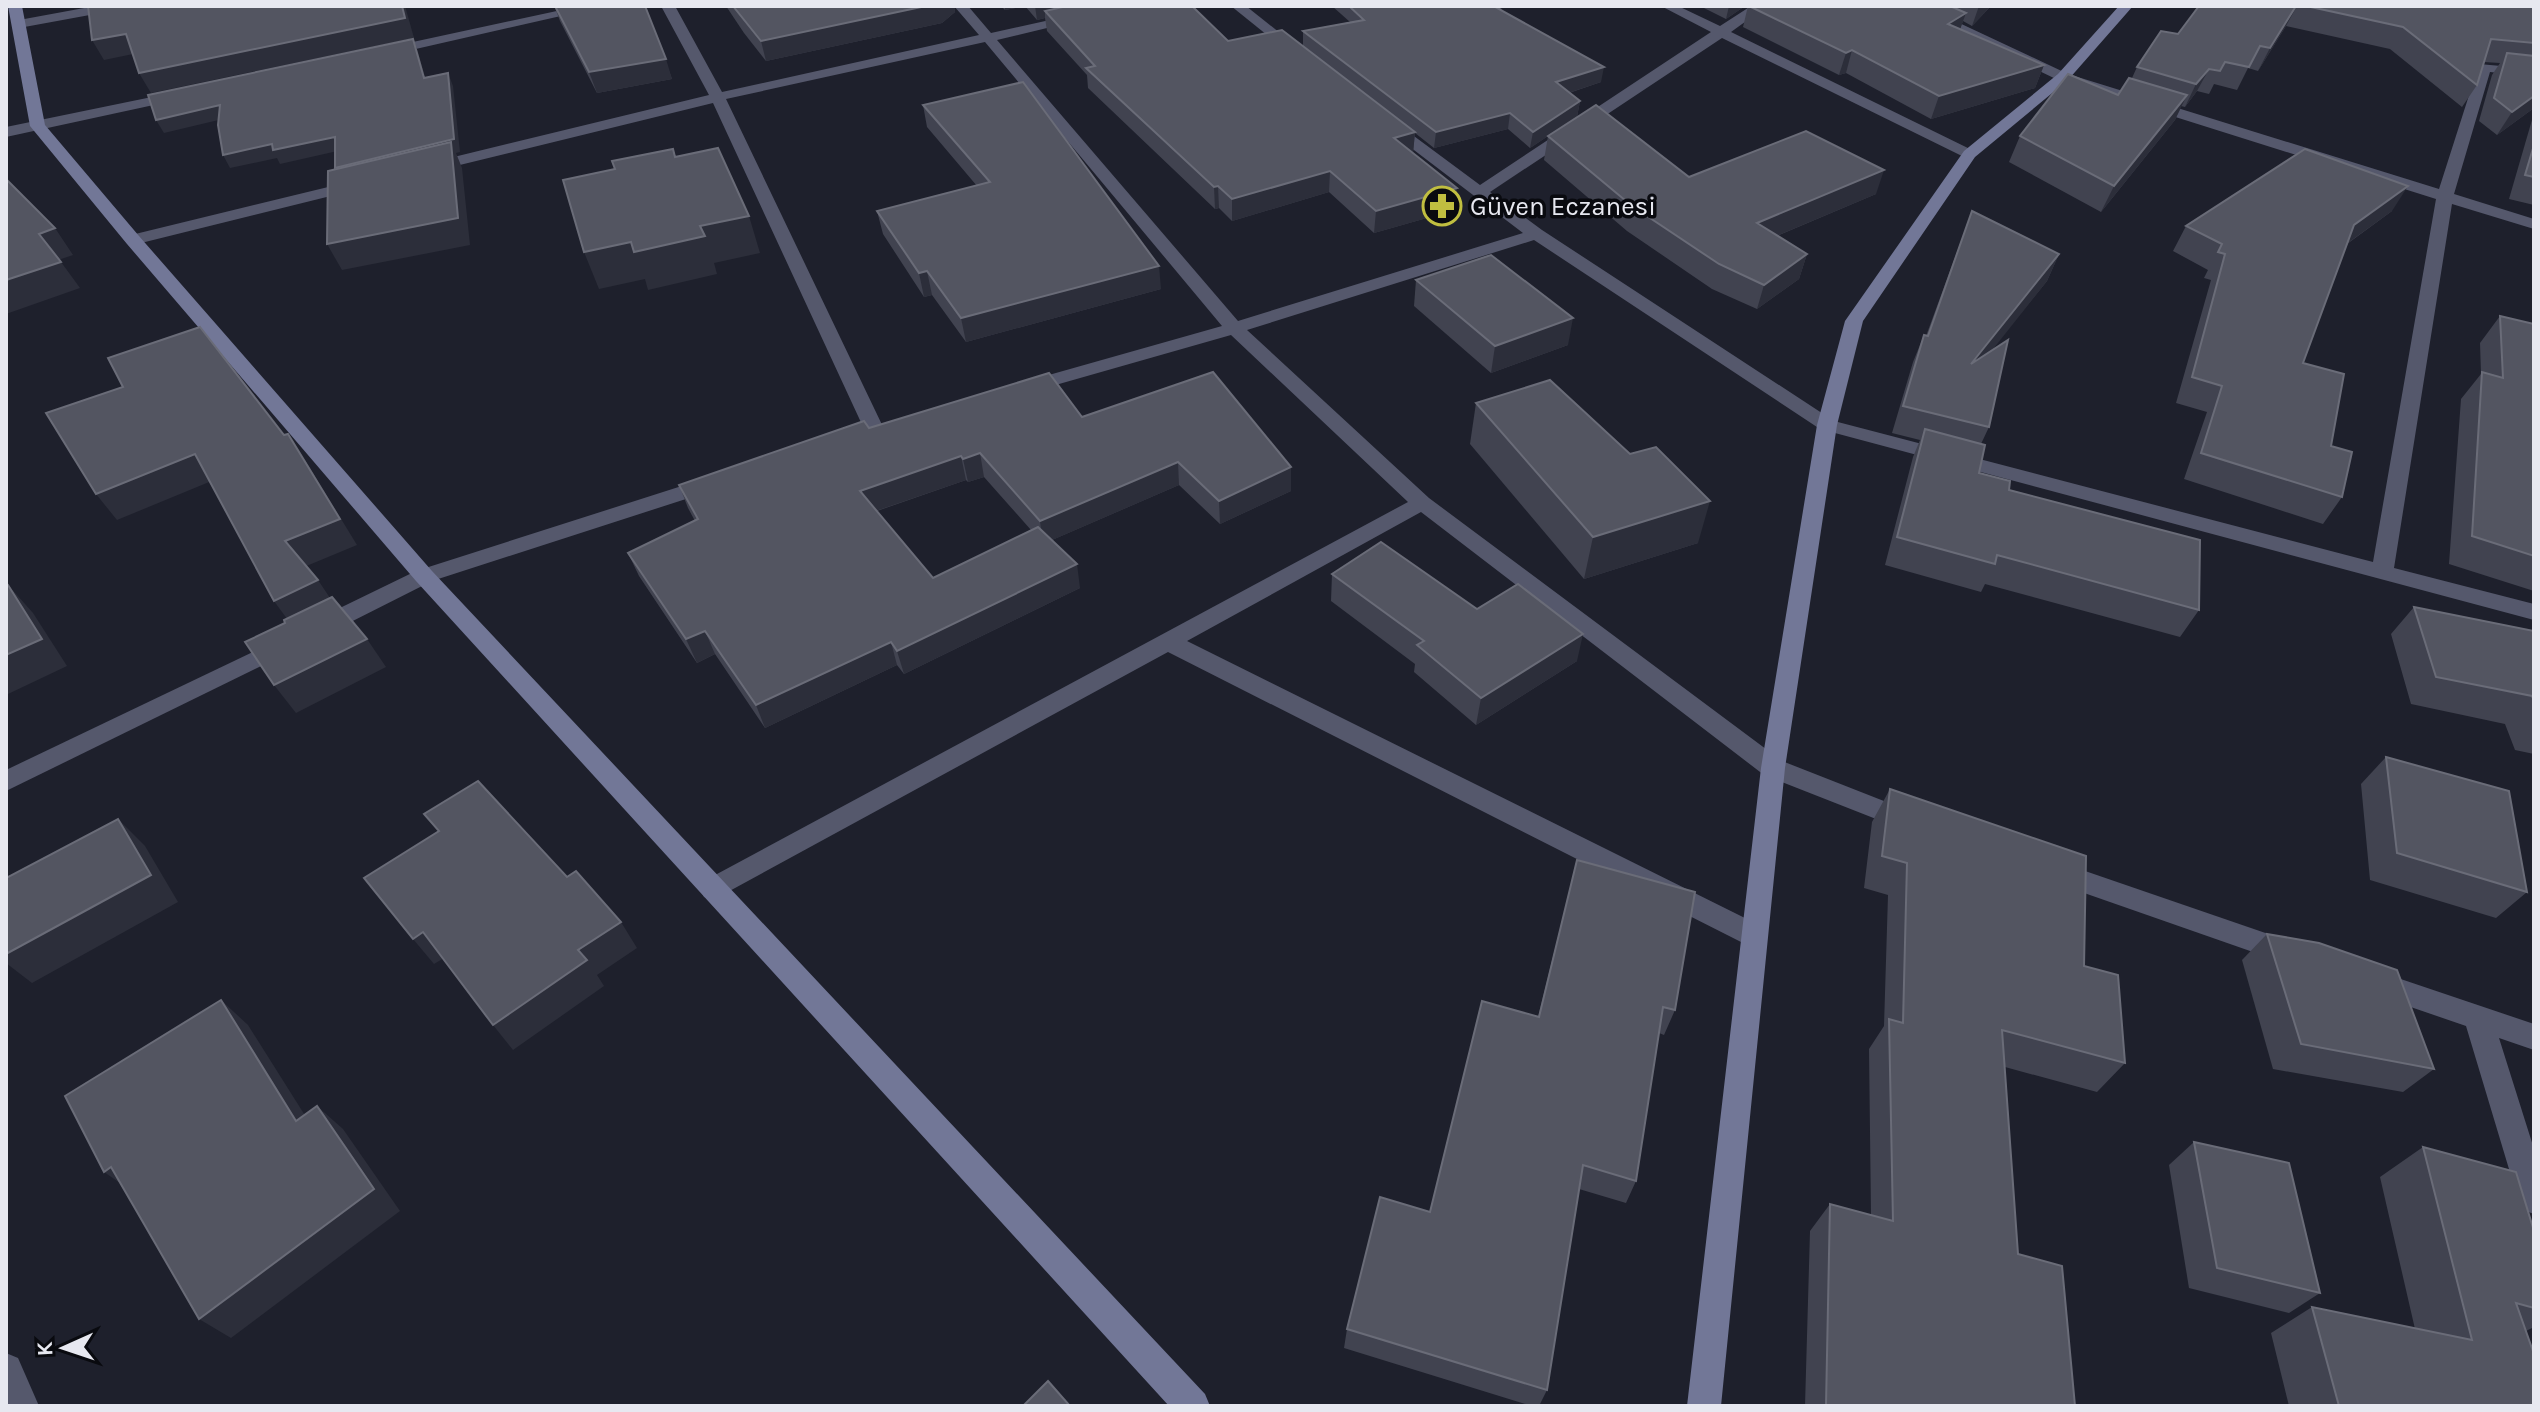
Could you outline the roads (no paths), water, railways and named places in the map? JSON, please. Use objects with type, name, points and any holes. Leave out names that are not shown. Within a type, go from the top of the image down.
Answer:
[{"type":"street","points":[[117,6],[17,15],[38,126],[424,576],[1193,1406]]},
{"type":"street","points":[[364,56],[598,6]]},
{"type":"street","points":[[668,6],[718,97],[875,431]]},
{"type":"street","points":[[961,6],[1234,328],[1422,503],[1773,768],[1922,826]]},
{"type":"street","points":[[410,172],[718,97],[1131,6]]},
{"type":"street","points":[[1238,6],[1314,65]]},
{"type":"street","points":[[1668,6],[1969,154]]},
{"type":"street","points":[[1478,193],[1760,6]]},
{"type":"street","points":[[1912,6],[2063,77],[2534,224]]},
{"type":"street","points":[[1704,1406],[1773,768],[1827,425],[1854,321],[1969,154],[2063,77],[2126,6]]},
{"type":"street","points":[[2383,570],[2445,196],[2484,67],[2534,73]]},
{"type":"street","points":[[6,132],[193,92]]},
{"type":"street","points":[[1377,114],[1536,234],[1827,425],[2534,612]]},
{"type":"street","points":[[133,240],[379,180]]},
{"type":"street","points":[[1009,393],[1234,328],[1536,234]]},
{"type":"street","points":[[6,781],[424,576],[740,475]]},
{"type":"street","points":[[713,889],[1422,503]]},
{"type":"street","points":[[1168,642],[1753,935]]},
{"type":"street","points":[[2027,862],[2313,961]]},
{"type":"street","points":[[2358,976],[2534,1037]]},
{"type":"street","points":[[2478,1018],[2534,1199]]},
{"type":"street","points":[[6,1370],[22,1406]]},
{"type":"place","name":"Güven Eczanesi","points":[[1442,206]]}]
